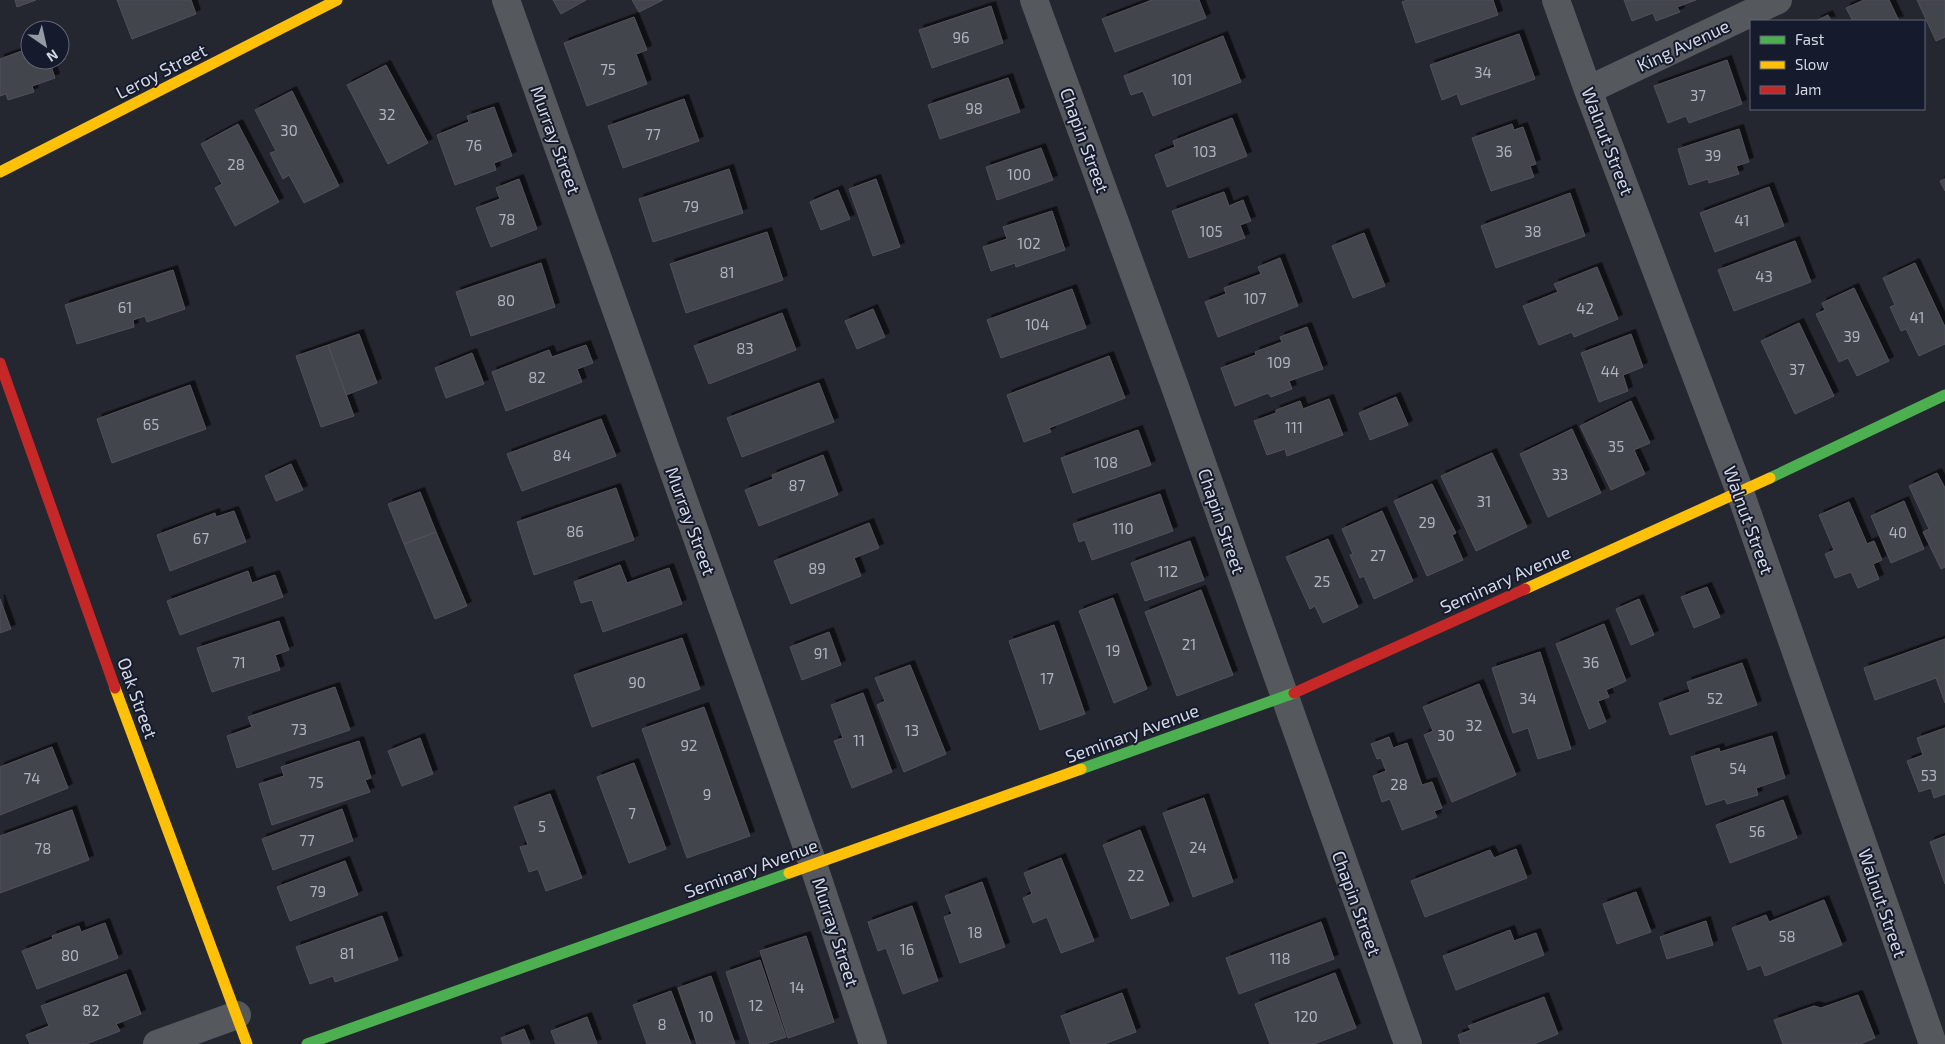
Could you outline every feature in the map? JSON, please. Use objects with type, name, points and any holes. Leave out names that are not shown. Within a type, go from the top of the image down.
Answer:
[{"type":"street","name":"Leroy Street","points":[[0,172],[337,0]]},
{"type":"street","name":"Murray Street","points":[[506,0],[813,864],[873,1044]]},
{"type":"street","name":"Chapin Street","points":[[1034,0],[1174,384],[1408,1044]]},
{"type":"street","name":"Walnut Street","points":[[1556,0],[1588,90],[1740,492],[1933,1044]]},
{"type":"street","name":"King Avenue","points":[[1588,90],[1778,0]]},
{"type":"street","name":"Oak Street","points":[[0,363],[100,648],[247,1044]]},
{"type":"street","name":"Seminary Avenue","points":[[307,1044],[1284,697],[1740,492],[1945,395]]},
{"type":"street","points":[[157,1044],[236,1015]]},
{"type":"building","points":[[15,0],[36,0],[17,7]]},
{"type":"building","points":[[117,0],[191,0],[196,14],[132,39]]},
{"type":"building","points":[[553,0],[586,0],[561,14]]},
{"type":"building","points":[[632,0],[663,0],[639,12]]},
{"type":"building","points":[[1152,0],[1199,0],[1206,18],[1115,52],[1102,19]]},
{"type":"building","points":[[1407,0],[1493,0],[1498,15],[1416,43],[1402,2]]},
{"type":"building","points":[[1624,0],[1696,0],[1677,7],[1680,12],[1656,21],[1653,13],[1632,21]]},
{"type":"building","points":[[1864,0],[1889,0],[1899,20],[1852,20],[1846,8]]},
{"type":"building","points":[[1917,0],[1945,0],[1945,37],[1936,41]]},
{"type":"building","points":[[991,6],[1003,43],[932,68],[919,30]]},
{"type":"building","points":[[1828,15],[1830,20],[1818,20]]},
{"type":"building","points":[[634,17],[647,50],[636,54],[647,84],[587,106],[564,43]]},
{"type":"building","points":[[1519,34],[1535,79],[1461,105],[1457,94],[1442,100],[1430,65]]},
{"type":"building","points":[[1223,36],[1241,82],[1153,116],[1143,91],[1131,95],[1124,76]]},
{"type":"building","points":[[20,52],[20,70],[52,70],[55,78],[32,86],[34,92],[8,100],[6,94],[0,96],[0,59]]},
{"type":"building","points":[[1727,60],[1742,104],[1689,123],[1686,116],[1668,123],[1654,86]]},
{"type":"building","points":[[386,65],[428,143],[388,164],[347,85]]},
{"type":"building","points":[[1008,78],[1020,112],[940,139],[928,105]]},
{"type":"building","points":[[292,91],[339,186],[304,203],[289,175],[283,179],[270,153],[276,151],[255,110]]},
{"type":"building","points":[[684,99],[699,141],[623,168],[608,126]]},
{"type":"building","points":[[494,107],[512,156],[494,163],[496,170],[455,185],[437,135],[469,122],[467,116]]},
{"type":"building","points":[[1232,118],[1247,156],[1167,187],[1155,155],[1175,147],[1173,141]]},
{"type":"building","points":[[238,124],[279,202],[235,226],[215,188],[222,184],[201,144]]},
{"type":"building","points":[[1512,124],[1514,130],[1523,127],[1536,164],[1530,166],[1534,177],[1491,191],[1472,138]]},
{"type":"building","points":[[1739,129],[1749,162],[1736,166],[1739,174],[1709,183],[1708,179],[1689,185],[1678,149]]},
{"type":"building","points":[[1041,148],[1053,180],[997,200],[986,167]]},
{"type":"building","points":[[729,169],[743,213],[653,242],[639,199]]},
{"type":"building","points":[[519,179],[537,229],[491,247],[476,208],[500,199],[496,188]]},
{"type":"building","points":[[876,179],[900,247],[873,256],[849,189]]},
{"type":"building","points":[[1945,179],[1945,191],[1940,181]]},
{"type":"building","points":[[1769,187],[1784,226],[1715,252],[1700,213]]},
{"type":"building","points":[[838,190],[850,219],[821,230],[810,202]]},
{"type":"building","points":[[1224,192],[1229,206],[1243,200],[1251,221],[1240,225],[1245,238],[1189,258],[1172,211]]},
{"type":"building","points":[[1570,193],[1585,236],[1496,268],[1481,226]]},
{"type":"building","points":[[1052,211],[1065,250],[1016,267],[1015,263],[991,271],[983,247],[1007,239],[1003,227]]},
{"type":"building","points":[[767,232],[783,280],[686,313],[670,264]]},
{"type":"building","points":[[1364,233],[1385,286],[1353,298],[1332,246]]},
{"type":"building","points":[[1795,241],[1811,282],[1734,311],[1718,270]]},
{"type":"building","points":[[1280,258],[1298,306],[1218,337],[1205,302],[1226,294],[1224,288],[1261,274],[1258,267]]},
{"type":"building","points":[[541,263],[555,307],[471,336],[456,292]]},
{"type":"building","points":[[1915,263],[1945,327],[1945,344],[1919,356],[1906,329],[1901,331],[1890,307],[1895,305],[1883,278]]},
{"type":"building","points":[[1597,267],[1618,319],[1574,337],[1572,332],[1539,345],[1523,306],[1558,292],[1554,284]]},
{"type":"building","points":[[173,270],[185,309],[147,322],[145,316],[133,320],[134,327],[77,344],[65,305]]},
{"type":"building","points":[[1854,288],[1889,361],[1857,376],[1848,358],[1839,362],[1816,314],[1825,310],[1822,303]]},
{"type":"building","points":[[1072,289],[1086,328],[1001,358],[987,320]]},
{"type":"building","points":[[873,309],[885,337],[857,349],[845,321]]},
{"type":"building","points":[[782,313],[796,350],[709,384],[694,346]]},
{"type":"building","points":[[1799,323],[1834,396],[1795,414],[1761,341]]},
{"type":"building","points":[[1307,327],[1323,369],[1289,381],[1292,389],[1271,397],[1268,393],[1235,406],[1221,368],[1256,355],[1255,352],[1282,342],[1280,337]]},
{"type":"building","points":[[359,334],[377,383],[346,395],[328,345]]},
{"type":"building","points":[[1631,334],[1643,367],[1623,375],[1628,391],[1599,402],[1581,353]]},
{"type":"building","points":[[328,345],[354,416],[321,427],[296,356]]},
{"type":"building","points":[[586,345],[593,363],[577,369],[582,382],[506,411],[492,372],[549,350],[552,357]]},
{"type":"building","points":[[472,353],[484,384],[446,398],[435,368]]},
{"type":"building","points":[[1109,356],[1125,398],[1049,428],[1051,432],[1024,442],[1007,395]]},
{"type":"building","points":[[819,383],[834,422],[742,457],[727,418]]},
{"type":"building","points":[[190,385],[206,429],[112,463],[97,419]]},
{"type":"building","points":[[1396,397],[1408,425],[1370,440],[1359,413]]},
{"type":"building","points":[[1329,399],[1343,435],[1287,456],[1285,449],[1267,455],[1254,421],[1300,401],[1303,409]]},
{"type":"building","points":[[1631,401],[1650,443],[1634,450],[1645,474],[1611,490],[1580,426]]},
{"type":"building","points":[[601,419],[616,456],[522,491],[507,454]]},
{"type":"building","points":[[1572,429],[1601,493],[1548,517],[1520,454]]},
{"type":"building","points":[[1138,430],[1151,465],[1073,493],[1061,458]]},
{"type":"building","points":[[1492,453],[1527,527],[1476,551],[1441,476]]},
{"type":"building","points":[[823,455],[838,495],[759,526],[745,490],[773,479],[772,475]]},
{"type":"building","points":[[291,464],[303,490],[276,501],[265,476]]},
{"type":"building","points":[[1937,473],[1945,488],[1945,567],[1941,569],[1923,532],[1929,529],[1909,486]]},
{"type":"building","points":[[1432,484],[1456,533],[1452,535],[1463,560],[1427,576],[1394,501]]},
{"type":"building","points":[[616,488],[634,540],[534,575],[517,522]]},
{"type":"building","points":[[420,492],[436,532],[404,544],[388,504]]},
{"type":"building","points":[[1160,494],[1173,531],[1092,560],[1085,540],[1079,542],[1073,524]]},
{"type":"building","points":[[1904,501],[1924,549],[1891,563],[1871,516]]},
{"type":"building","points":[[1849,502],[1867,544],[1874,541],[1882,560],[1873,564],[1879,579],[1858,588],[1851,572],[1835,578],[1825,554],[1834,550],[1819,515]]},
{"type":"building","points":[[234,511],[246,542],[170,571],[157,535],[215,513],[216,517]]},
{"type":"building","points":[[1382,511],[1413,581],[1374,599],[1364,576],[1360,578],[1350,555],[1353,554],[1342,529]]},
{"type":"building","points":[[869,523],[879,548],[854,558],[861,576],[791,604],[774,561]]},
{"type":"building","points":[[436,532],[467,606],[435,619],[404,544]]},
{"type":"building","points":[[1328,539],[1358,607],[1323,623],[1315,606],[1310,609],[1286,557]]},
{"type":"building","points":[[1190,541],[1204,580],[1145,601],[1131,563]]},
{"type":"building","points":[[620,565],[627,583],[669,568],[682,604],[603,632],[592,600],[581,603],[574,582]]},
{"type":"building","points":[[248,571],[252,583],[275,575],[283,597],[180,635],[167,601]]},
{"type":"building","points":[[1707,587],[1720,617],[1694,628],[1681,597]]},
{"type":"building","points":[[1201,590],[1233,675],[1177,696],[1145,612]]},
{"type":"building","points":[[1113,598],[1147,689],[1114,703],[1079,611]]},
{"type":"building","points":[[0,599],[11,629],[0,633]]},
{"type":"building","points":[[1639,599],[1654,635],[1631,645],[1616,609]]},
{"type":"building","points":[[279,621],[289,650],[275,655],[280,670],[212,692],[197,648]]},
{"type":"building","points":[[1604,624],[1626,681],[1606,690],[1609,697],[1598,701],[1606,722],[1589,729],[1556,644]]},
{"type":"building","points":[[1054,625],[1085,714],[1040,730],[1009,641]]},
{"type":"building","points":[[829,632],[841,665],[802,680],[790,647]]},
{"type":"building","points":[[682,638],[700,689],[592,727],[574,675]]},
{"type":"building","points":[[1945,639],[1945,703],[1936,678],[1875,700],[1864,668]]},
{"type":"building","points":[[1540,652],[1571,749],[1538,759],[1528,728],[1513,733],[1492,668]]},
{"type":"building","points":[[1742,663],[1757,705],[1670,735],[1659,703],[1690,692],[1687,682]]},
{"type":"building","points":[[910,665],[946,754],[904,772],[877,705],[885,701],[875,678]]},
{"type":"building","points":[[1479,684],[1516,775],[1452,802],[1424,735],[1433,731],[1423,707]]},
{"type":"building","points":[[335,687],[350,730],[237,768],[227,736],[252,727],[248,717]]},
{"type":"building","points":[[863,693],[892,772],[852,788],[834,741],[843,738],[831,705]]},
{"type":"building","points":[[704,707],[750,836],[687,858],[642,729]]},
{"type":"building","points":[[1945,728],[1945,794],[1934,798],[1931,788],[1919,792],[1907,761],[1923,755],[1917,738]]},
{"type":"building","points":[[1772,736],[1785,778],[1756,788],[1758,795],[1727,804],[1725,799],[1706,805],[1691,757],[1719,748],[1720,752]]},
{"type":"building","points":[[1389,737],[1393,748],[1407,743],[1422,785],[1432,782],[1442,808],[1434,811],[1437,817],[1402,830],[1390,799],[1382,802],[1373,776],[1386,771],[1381,758],[1377,759],[1371,744]]},
{"type":"building","points":[[420,738],[433,774],[402,786],[388,751]]},
{"type":"building","points":[[359,741],[371,778],[365,780],[370,792],[272,825],[259,784],[284,776],[281,767]]},
{"type":"building","points":[[52,747],[68,788],[0,815],[0,767]]},
{"type":"building","points":[[634,763],[666,849],[629,863],[597,777]]},
{"type":"building","points":[[550,794],[582,878],[546,891],[538,869],[529,872],[520,847],[528,845],[514,807]]},
{"type":"building","points":[[1204,798],[1233,882],[1193,897],[1163,813]]},
{"type":"building","points":[[1783,800],[1797,838],[1730,863],[1716,825]]},
{"type":"building","points":[[342,809],[353,841],[273,870],[262,839]]},
{"type":"building","points":[[72,810],[89,860],[0,893],[0,836]]},
{"type":"building","points":[[1140,830],[1169,905],[1131,919],[1103,845]]},
{"type":"building","points":[[1945,836],[1945,884],[1930,842]]},
{"type":"building","points":[[1516,849],[1527,878],[1425,917],[1411,881],[1490,850],[1494,858]]},
{"type":"building","points":[[1061,858],[1094,941],[1061,953],[1047,917],[1033,923],[1023,898],[1032,894],[1024,873]]},
{"type":"building","points":[[345,861],[358,895],[290,921],[277,887]]},
{"type":"building","points":[[982,882],[1005,947],[960,963],[944,917],[952,914],[945,896]]},
{"type":"building","points":[[1636,892],[1651,932],[1617,944],[1603,904]]},
{"type":"building","points":[[1824,900],[1842,945],[1765,976],[1761,965],[1748,970],[1732,928],[1766,915],[1769,922]]},
{"type":"building","points":[[912,906],[938,981],[903,994],[886,948],[878,951],[868,922]]},
{"type":"building","points":[[382,916],[398,960],[335,982],[333,976],[310,984],[296,947]]},
{"type":"building","points":[[1706,921],[1713,945],[1667,959],[1660,937]]},
{"type":"building","points":[[1321,922],[1334,959],[1239,994],[1226,958]]},
{"type":"building","points":[[105,923],[118,958],[37,989],[22,951],[53,939],[52,936],[79,926],[81,932]]},
{"type":"building","points":[[1510,930],[1514,941],[1536,933],[1544,955],[1456,990],[1443,956]]},
{"type":"building","points":[[806,936],[834,1022],[788,1038],[760,951]]},
{"type":"building","points":[[760,960],[786,1037],[765,1044],[750,1044],[726,972]]},
{"type":"building","points":[[1335,973],[1356,1028],[1314,1044],[1270,1044],[1255,1004]]},
{"type":"building","points":[[126,974],[141,1014],[116,1024],[120,1031],[86,1044],[30,1044],[26,1035],[49,1026],[41,1006]]},
{"type":"building","points":[[711,976],[735,1044],[697,1044],[678,988]]},
{"type":"building","points":[[671,991],[691,1044],[647,1044],[633,1005]]},
{"type":"building","points":[[1122,993],[1136,1032],[1104,1044],[1071,1044],[1061,1016]]},
{"type":"building","points":[[1858,995],[1875,1038],[1860,1044],[1783,1044],[1774,1020],[1814,1006],[1821,1008]]},
{"type":"building","points":[[1544,997],[1558,1034],[1534,1044],[1461,1044],[1458,1035],[1471,1030],[1468,1026]]},
{"type":"building","points":[[587,1017],[597,1044],[556,1044],[551,1031]]},
{"type":"building","points":[[524,1029],[530,1044],[503,1044],[501,1038]]},
{"type":"traffic: fast","points":[[1770,478],[1945,395]]},
{"type":"traffic: fast","points":[[1081,769],[1294,693]]},
{"type":"traffic: fast","points":[[307,1044],[789,873]]},
{"type":"traffic: slow","points":[[0,172],[337,0]]},
{"type":"traffic: slow","points":[[1525,589],[1770,478]]},
{"type":"traffic: slow","points":[[115,688],[247,1044]]},
{"type":"traffic: slow","points":[[789,873],[1081,769]]},
{"type":"traffic: jam","points":[[0,363],[115,688]]},
{"type":"traffic: jam","points":[[1294,693],[1525,589]]}]
